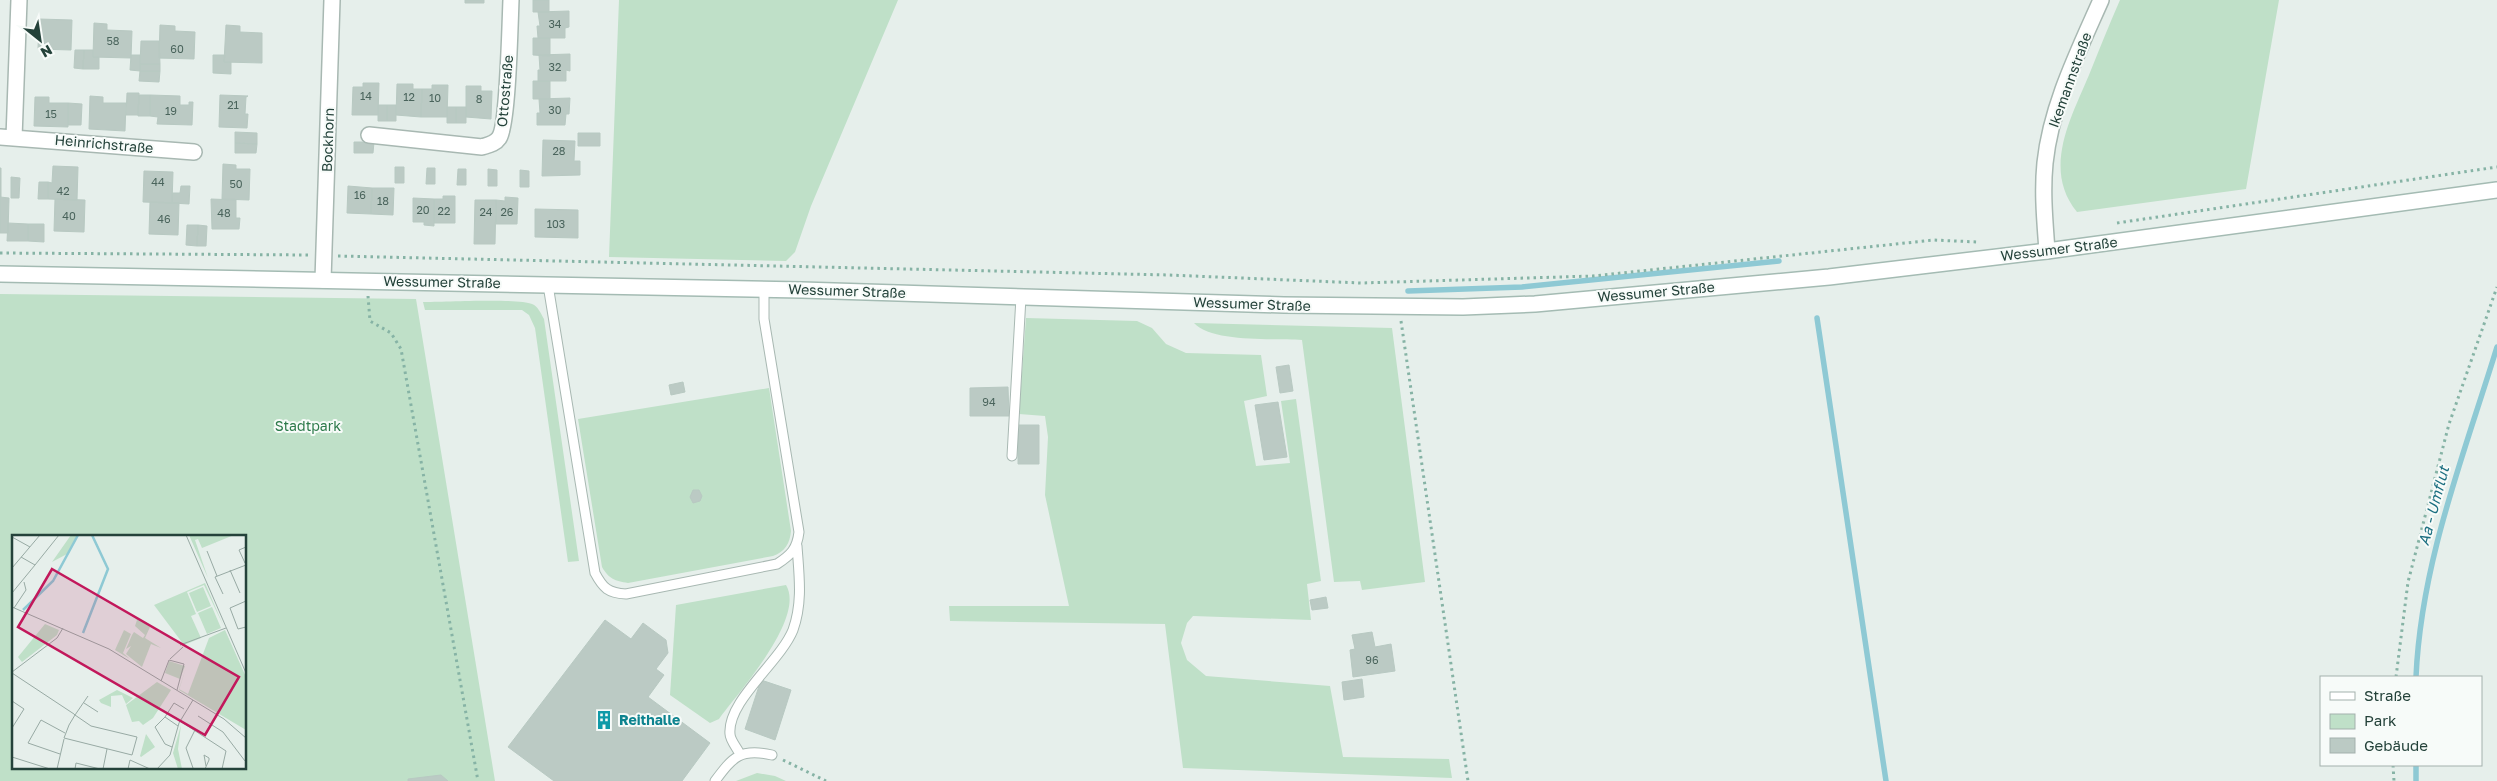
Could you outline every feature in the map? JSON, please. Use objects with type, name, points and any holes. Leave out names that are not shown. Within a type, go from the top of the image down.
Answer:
[{"type":"main road","name":"Heinrichstraße","points":[[19,0],[7,137],[194,152]]},
{"type":"main road","name":"Bockhorn","points":[[323,280],[332,0]]},
{"type":"main road","name":"Ottostraße","points":[[370,136],[482,147],[492,144],[499,138],[504,119],[511,0]]},
{"type":"main road","name":"Ikemannstraße","points":[[2047,251],[2043,198],[2045,162],[2053,119],[2101,0]]},
{"type":"main road","name":"Wessumer Straße","points":[[0,274],[764,289],[1400,308],[1535,304],[1829,277],[2047,251],[2497,190]]},
{"type":"lane","points":[[548,285],[591,555],[595,573],[602,586],[611,593],[626,594],[778,564],[790,556],[797,546]]},
{"type":"lane","points":[[740,754],[730,736],[730,720],[748,692],[778,656],[792,632],[800,609],[797,546],[799,532],[764,319],[764,289]]},
{"type":"lane","points":[[1012,456],[1021,297]]},
{"type":"lane","points":[[715,781],[729,762],[740,754],[755,751],[772,755]]},
{"type":"path","points":[[2114,224],[2497,167]]},
{"type":"path","points":[[0,252],[324,256],[1169,275],[1362,282],[1593,276],[1934,240],[1978,242]]},
{"type":"path","points":[[367,281],[370,321],[391,333],[401,349],[478,781]]},
{"type":"path","points":[[2396,676],[2408,582],[2449,424],[2497,286]]},
{"type":"path","points":[[1400,308],[1468,781]]},
{"type":"path","points":[[772,755],[826,781]]},
{"type":"path","points":[[2393,766],[2394,781]]},
{"type":"green space","points":[[619,0],[898,0],[811,206],[795,252],[786,261],[609,257]]},
{"type":"green space","points":[[2120,0],[2279,0],[2246,189],[2077,212],[2067,196],[2062,178],[2063,144],[2075,108]]},
{"type":"green space","name":"Stadtpark","points":[[0,294],[416,299],[495,781],[0,781]]},
{"type":"green space","points":[[512,301],[532,304],[538,308],[544,319],[579,561],[568,562],[535,328],[529,315],[522,310],[425,310],[423,302]]},
{"type":"green space","points":[[1026,318],[1137,321],[1152,328],[1166,344],[1186,353],[1261,355],[1267,396],[1244,401],[1256,466],[1290,463],[1281,401],[1296,399],[1321,581],[1307,584],[1311,620],[1193,616],[1187,623],[1181,643],[1187,660],[1206,676],[1330,686],[1343,757],[1449,759],[1452,778],[1183,768],[1165,624],[950,621],[949,606],[1069,606],[1045,495],[1048,437],[1045,416],[1019,414]]},
{"type":"green space","points":[[1194,323],[1392,328],[1425,582],[1362,590],[1360,581],[1334,582],[1302,340],[1229,337],[1215,334]]},
{"type":"green space","points":[[769,388],[791,531],[788,543],[784,549],[773,556],[628,583],[610,577],[602,567],[578,419]]},
{"type":"green space","points":[[786,585],[790,599],[787,616],[779,635],[754,674],[719,719],[710,723],[670,695],[676,605]]},
{"type":"green space","points":[[757,773],[775,776],[786,781],[736,781]]},
{"type":"building","points":[[465,0],[484,0],[484,3],[465,3]]},
{"type":"building","points":[[533,0],[549,0],[549,12],[533,12]]},
{"type":"building","points":[[569,11],[569,27],[565,28],[565,38],[538,38],[537,26],[540,26],[538,12]]},
{"type":"building","points":[[39,19],[72,20],[71,50],[38,49]]},
{"type":"building","points":[[94,23],[107,24],[107,30],[132,31],[131,58],[93,57]]},
{"type":"building","points":[[160,25],[175,26],[175,31],[195,32],[194,59],[159,58]]},
{"type":"building","points":[[226,25],[240,26],[240,32],[262,33],[262,63],[224,62]]},
{"type":"building","points":[[533,38],[550,38],[550,56],[533,55]]},
{"type":"building","points":[[141,41],[159,41],[160,64],[140,64]]},
{"type":"building","points":[[75,50],[84,50],[83,69],[74,68]]},
{"type":"building","points":[[84,50],[93,50],[93,57],[99,57],[99,69],[83,69]]},
{"type":"building","points":[[570,54],[570,71],[566,70],[566,81],[538,81],[538,70],[540,70],[539,55]]},
{"type":"building","points":[[131,55],[140,55],[140,71],[130,70]]},
{"type":"building","points":[[213,55],[225,55],[224,62],[231,62],[231,74],[213,73]]},
{"type":"building","points":[[140,64],[160,64],[160,71],[140,71]]},
{"type":"building","points":[[140,71],[160,71],[159,82],[139,81]]},
{"type":"building","points":[[533,81],[550,81],[550,99],[533,99]]},
{"type":"building","points":[[363,83],[379,83],[378,115],[352,115],[353,87],[363,87]]},
{"type":"building","points":[[397,84],[413,84],[413,89],[422,89],[421,117],[396,115]]},
{"type":"building","points":[[432,85],[448,85],[447,117],[421,117],[422,89],[432,89]]},
{"type":"building","points":[[466,86],[481,86],[481,91],[492,91],[491,119],[466,117]]},
{"type":"building","points":[[127,93],[139,93],[138,115],[126,115]]},
{"type":"building","points":[[139,95],[150,95],[150,116],[138,116]]},
{"type":"building","points":[[150,95],[180,96],[180,105],[189,105],[189,102],[193,102],[192,125],[157,124],[158,117],[150,116]]},
{"type":"building","points":[[220,95],[248,96],[246,97],[245,114],[248,114],[247,128],[219,127]]},
{"type":"building","points":[[90,96],[103,97],[103,103],[126,103],[125,131],[89,129]]},
{"type":"building","points":[[35,97],[49,97],[49,103],[68,103],[68,127],[34,126]]},
{"type":"building","points":[[570,98],[569,114],[566,114],[565,125],[537,125],[537,113],[540,113],[539,99]]},
{"type":"building","points":[[68,103],[82,104],[81,125],[68,125]]},
{"type":"building","points":[[378,105],[387,105],[387,121],[378,121]]},
{"type":"building","points":[[387,105],[396,105],[396,121],[387,121]]},
{"type":"building","points":[[447,107],[456,107],[456,123],[447,123]]},
{"type":"building","points":[[456,107],[466,107],[466,123],[456,123]]},
{"type":"building","points":[[235,132],[257,133],[257,144],[235,143]]},
{"type":"building","points":[[578,133],[600,133],[600,146],[578,146]]},
{"type":"building","points":[[543,140],[575,141],[574,161],[580,161],[580,175],[542,176]]},
{"type":"building","points":[[354,142],[374,142],[373,153],[354,153]]},
{"type":"building","points":[[235,143],[257,144],[256,153],[235,153]]},
{"type":"building","points":[[223,164],[236,165],[236,169],[250,169],[249,200],[222,199]]},
{"type":"building","points":[[53,166],[78,167],[77,200],[48,199],[48,182],[52,183]]},
{"type":"building","points":[[395,167],[404,167],[404,183],[395,183]]},
{"type":"building","points":[[1,168],[1,197],[0,197]]},
{"type":"building","points":[[427,168],[435,168],[435,184],[426,184]]},
{"type":"building","points":[[458,169],[466,169],[466,185],[457,185]]},
{"type":"building","points":[[488,169],[497,170],[497,186],[488,186]]},
{"type":"building","points":[[520,170],[529,171],[529,187],[520,187]]},
{"type":"building","points":[[144,171],[173,172],[172,203],[143,202]]},
{"type":"building","points":[[11,177],[20,178],[19,198],[11,198]]},
{"type":"building","points":[[39,182],[48,182],[48,199],[38,199]]},
{"type":"building","points":[[181,186],[190,186],[189,204],[172,203],[172,193],[180,193]]},
{"type":"building","points":[[348,186],[372,188],[371,214],[347,213]]},
{"type":"building","points":[[372,188],[394,188],[393,215],[371,214]]},
{"type":"building","points":[[443,196],[455,196],[455,223],[434,223],[434,199],[443,199]]},
{"type":"building","points":[[0,197],[9,198],[8,233],[0,233]]},
{"type":"building","points":[[505,197],[518,198],[517,224],[496,224],[496,200],[505,201]]},
{"type":"building","points":[[413,198],[434,199],[434,226],[424,225],[424,222],[413,222]]},
{"type":"building","points":[[55,199],[85,200],[84,232],[54,231]]},
{"type":"building","points":[[211,199],[236,200],[236,218],[240,218],[239,229],[212,229]]},
{"type":"building","points":[[475,200],[496,200],[495,244],[474,244]]},
{"type":"building","points":[[150,202],[179,203],[178,235],[149,234]]},
{"type":"building","points":[[535,209],[578,210],[578,238],[535,237]]},
{"type":"building","points":[[8,223],[28,224],[28,241],[7,241]]},
{"type":"building","points":[[28,224],[44,224],[44,242],[28,241]]},
{"type":"building","points":[[187,225],[198,225],[197,246],[186,245]]},
{"type":"building","points":[[198,225],[207,226],[206,246],[197,246]]},
{"type":"building","points":[[1289,365],[1293,391],[1280,393],[1276,367]]},
{"type":"building","points":[[683,382],[685,392],[671,395],[669,385]]},
{"type":"building","points":[[1008,387],[1009,416],[970,416],[970,388]]},
{"type":"building","points":[[1278,402],[1287,457],[1264,460],[1255,405]]},
{"type":"building","points":[[1018,425],[1039,425],[1039,464],[1018,464]]},
{"type":"building","points":[[693,490],[699,490],[702,496],[700,501],[693,503],[690,497]]},
{"type":"building","points":[[1326,597],[1328,608],[1312,610],[1310,600]]},
{"type":"building","name":"Reithalle","points":[[605,620],[631,639],[643,623],[666,640],[668,653],[656,669],[664,675],[648,697],[710,743],[682,781],[554,781],[508,747]]},
{"type":"building","points":[[1372,632],[1375,647],[1391,644],[1395,671],[1353,677],[1350,650],[1355,649],[1352,635]]},
{"type":"building","points":[[1362,679],[1364,697],[1344,700],[1342,682]]},
{"type":"building","points":[[761,680],[791,690],[775,740],[745,729]]},
{"type":"building","points":[[441,775],[448,781],[408,781],[408,779]]},
{"type":"waterway","points":[[1408,291],[1522,287],[1779,261]]},
{"type":"waterway","points":[[1817,318],[1886,781]]},
{"type":"waterway","name":"Aa - Umflut","points":[[2416,676],[2426,592],[2435,551],[2458,469],[2497,347]]},
{"type":"waterway","name":"Aa - Umflut","points":[[2416,766],[2416,781]]},
{"type":"place","name":"Reithalle","points":[[604,720]]}]
